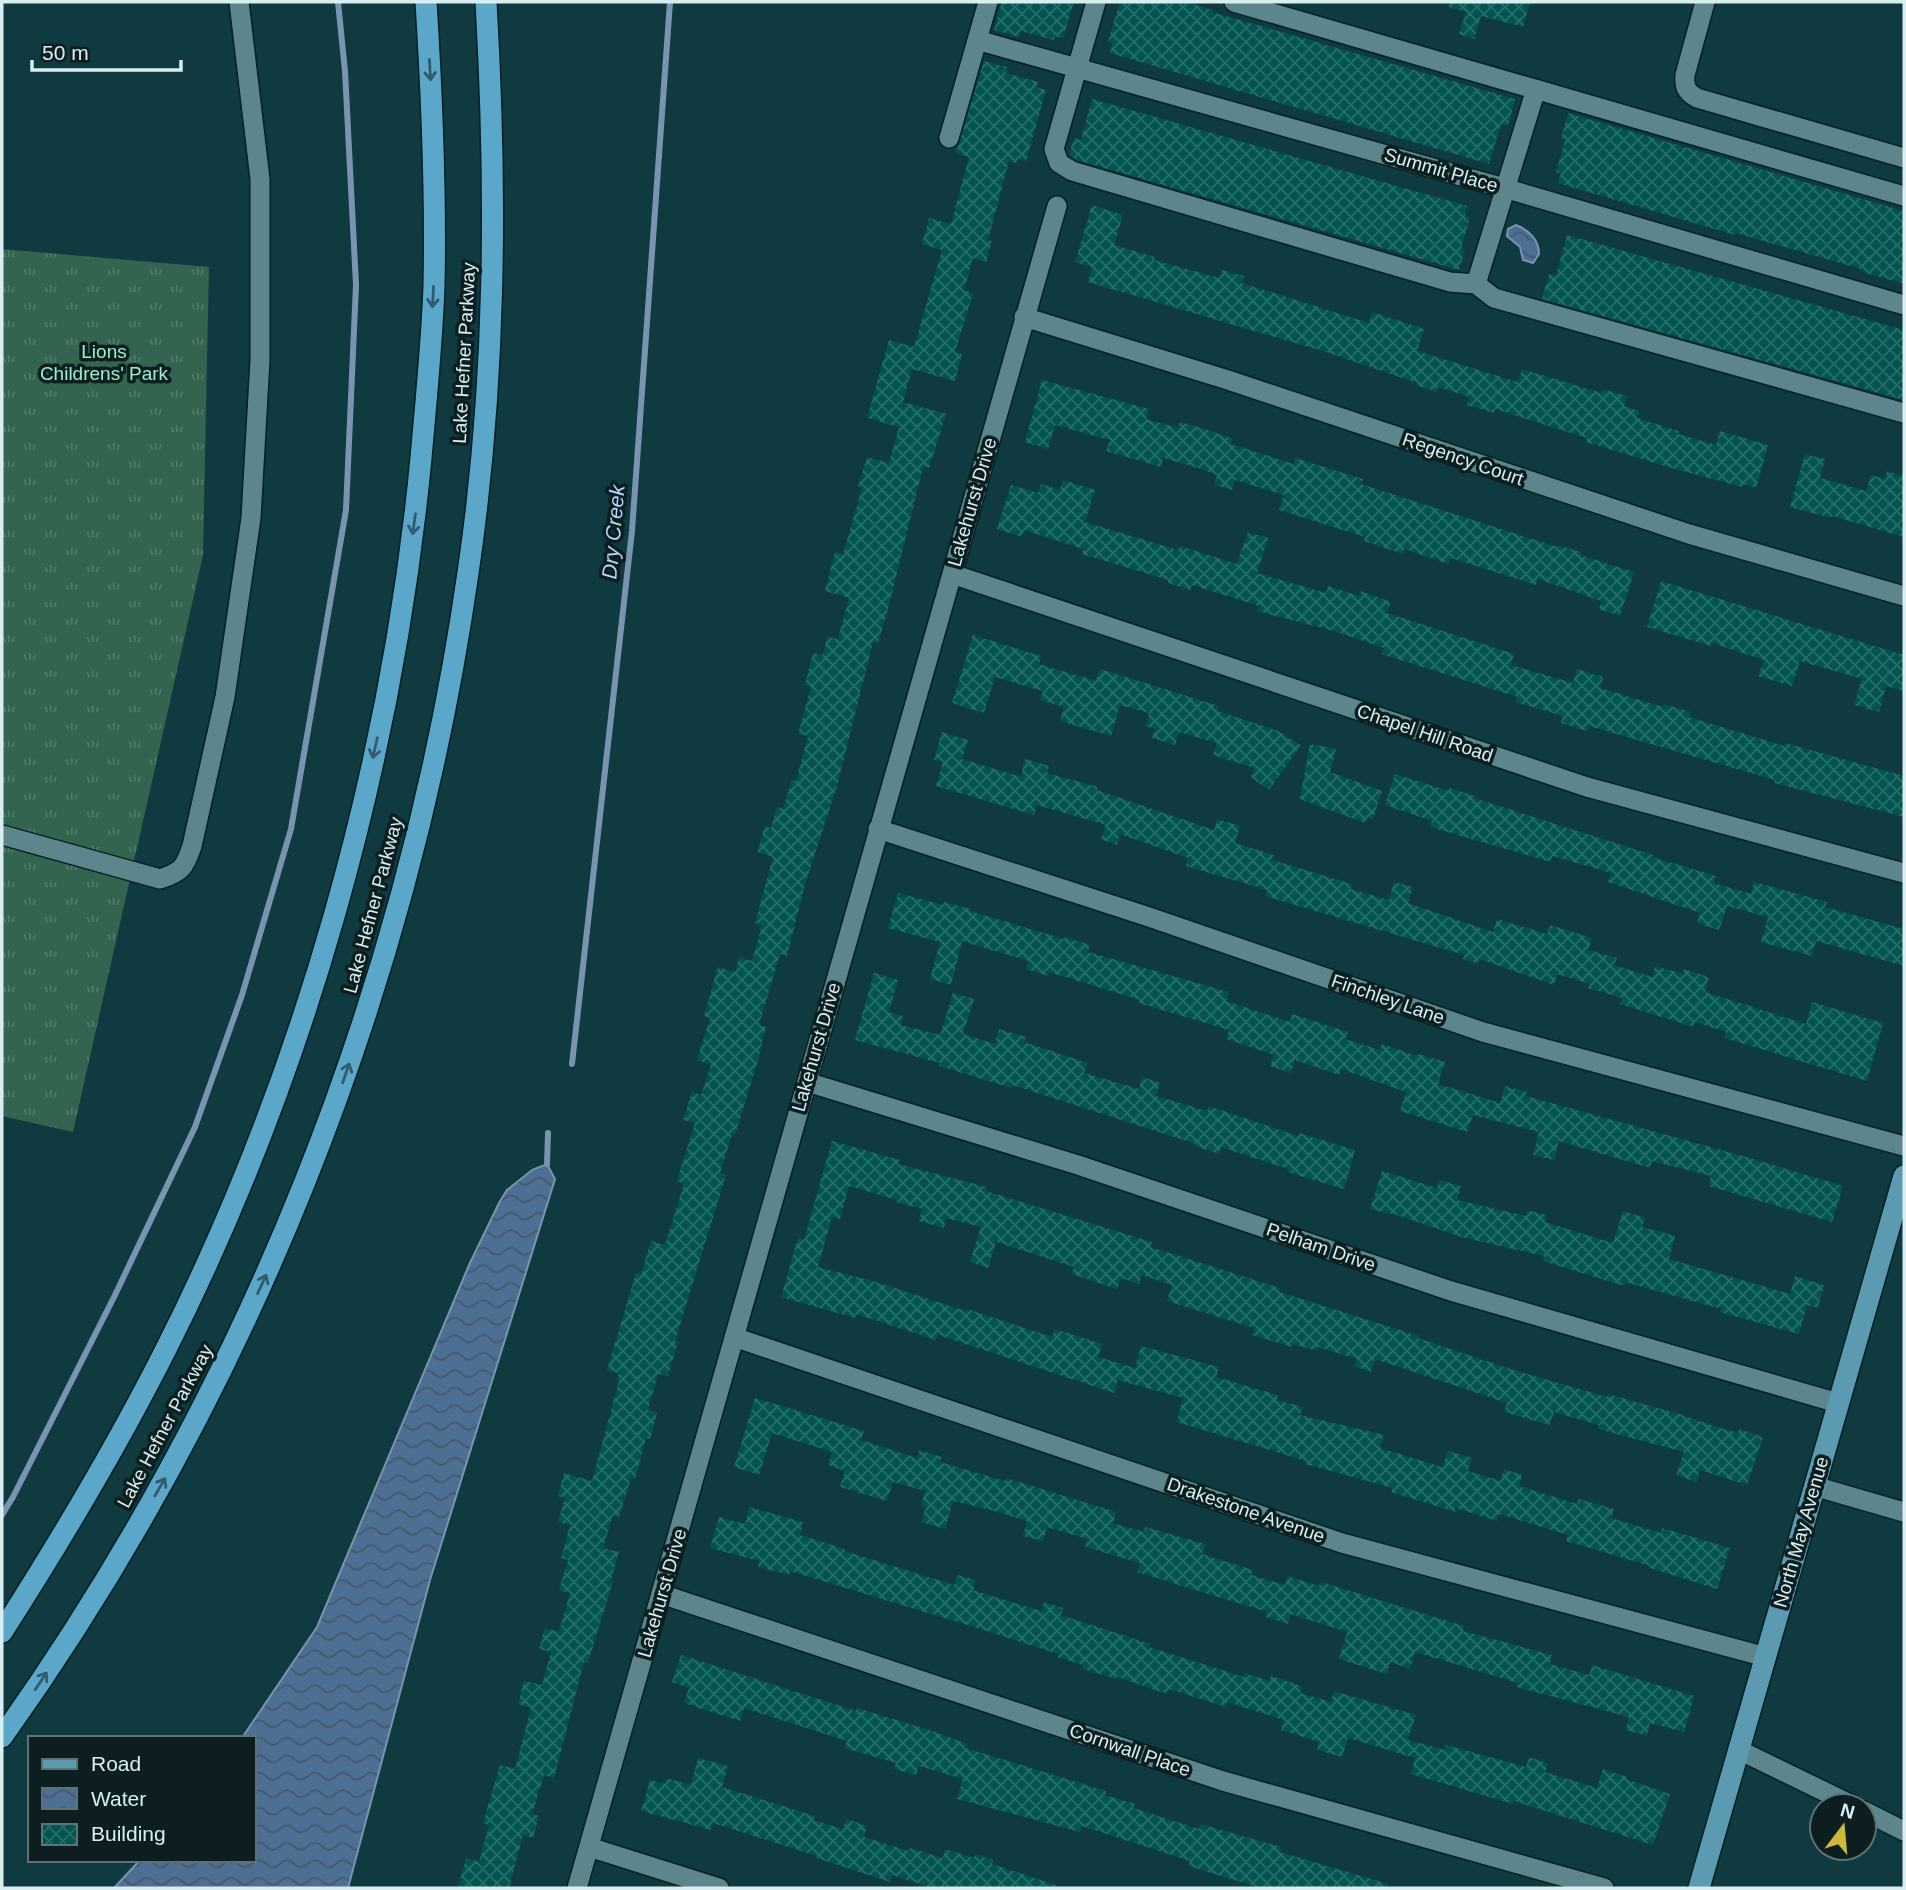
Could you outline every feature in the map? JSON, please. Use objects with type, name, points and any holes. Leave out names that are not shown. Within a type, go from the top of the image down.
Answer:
[{"type":"highway","name":"Lake Hefner Parkway","points":[[2,1632],[127,1424],[212,1251],[248,1167],[304,1014],[354,843],[388,688],[403,600],[427,398],[433,290],[434,191],[426,2]]},
{"type":"highway","name":"Lake Hefner Parkway","points":[[2,1737],[112,1570],[165,1479],[213,1388],[275,1255],[333,1111],[400,902],[442,729],[468,574],[478,492],[492,281],[491,83],[485,2]]},
{"type":"highway","points":[[491,83],[501,2]]},
{"type":"main road","name":"North May Avenue","points":[[1699,1888],[1904,1176]]},
{"type":"street","points":[[2,835],[160,879],[177,874],[187,862],[192,846],[225,697],[251,518],[259,373],[260,179],[239,2]]},
{"type":"street","points":[[949,138],[988,2]]},
{"type":"street","points":[[1096,2],[1054,149],[1059,163],[1072,171],[1450,282],[1476,284],[1494,298],[1904,413]]},
{"type":"street","points":[[1234,2],[1904,196]]},
{"type":"street","points":[[1706,2],[1685,75],[1684,84],[1689,93],[1697,98],[1904,158]]},
{"type":"street","name":"Summit Place","points":[[977,40],[1504,188],[1904,305]]},
{"type":"street","points":[[1476,284],[1536,89]]},
{"type":"street","name":"Lakehurst Drive","points":[[577,1888],[1057,206]]},
{"type":"street","name":"Regency Court","points":[[1024,317],[1228,380],[1689,534],[1904,596]]},
{"type":"street","name":"Chapel Hill Road","points":[[952,574],[1587,787],[1904,873]]},
{"type":"street","name":"Finchley Lane","points":[[878,829],[1149,917],[1483,1032],[1904,1146]]},
{"type":"street","name":"Pelham Drive","points":[[807,1082],[1078,1165],[1451,1291],[1838,1404]]},
{"type":"street","name":"Drakestone Avenue","points":[[734,1336],[1342,1543],[1766,1657]]},
{"type":"street","points":[[1814,1486],[1904,1512]]},
{"type":"street","name":"Cornwall Place","points":[[661,1594],[1223,1781],[1604,1888]]},
{"type":"street","points":[[1739,1750],[1825,1792]]},
{"type":"street","points":[[1878,1818],[1904,1831]]},
{"type":"street","points":[[589,1847],[719,1888]]},
{"type":"green space","name":"Lions Childrens' Park","points":[[2,249],[209,267],[203,555],[73,1132],[2,1116]]},
{"type":"water","points":[[1516,225],[1529,233],[1537,244],[1539,254],[1533,263],[1523,260],[1520,247],[1507,236],[1508,229]]},
{"type":"water","points":[[547,1164],[555,1179],[430,1580],[348,1888],[114,1888],[138,1862],[256,1862],[256,1736],[243,1736],[317,1627],[469,1265],[507,1190],[532,1170]]},
{"type":"building","points":[[1002,2],[1074,2],[1063,38],[1055,36],[1054,40],[1021,31],[1019,37],[994,30]]},
{"type":"building","points":[[1120,2],[1185,2],[1515,99],[1508,126],[1501,124],[1489,164],[1110,53],[1113,43],[1108,42]]},
{"type":"building","points":[[1449,2],[1530,2],[1523,27],[1481,16],[1474,39],[1459,34],[1466,12],[1449,7]]},
{"type":"building","points":[[984,61],[1007,67],[1006,73],[1038,82],[1036,87],[1046,90],[1026,161],[1009,161],[988,240],[992,241],[986,262],[973,258],[964,290],[973,293],[955,352],[962,354],[955,381],[912,369],[903,402],[946,414],[929,468],[923,467],[888,609],[878,643],[873,642],[837,786],[805,884],[787,956],[780,954],[759,1025],[766,1027],[758,1060],[735,1135],[732,1134],[720,1173],[726,1175],[675,1341],[678,1342],[668,1376],[658,1374],[648,1410],[657,1413],[650,1439],[646,1438],[635,1479],[631,1478],[619,1517],[613,1515],[603,1548],[619,1552],[611,1580],[613,1581],[588,1663],[584,1662],[554,1778],[544,1775],[532,1814],[539,1816],[533,1838],[523,1835],[509,1888],[458,1888],[466,1858],[479,1862],[489,1825],[483,1823],[500,1765],[515,1769],[531,1708],[518,1704],[524,1681],[542,1685],[551,1652],[539,1649],[545,1628],[559,1632],[570,1593],[559,1590],[568,1560],[561,1558],[570,1525],[558,1522],[565,1498],[558,1496],[564,1473],[592,1481],[619,1381],[619,1373],[607,1370],[636,1273],[641,1274],[651,1241],[665,1245],[684,1184],[677,1181],[695,1123],[683,1120],[692,1092],[701,1095],[711,1065],[697,1060],[710,1018],[704,1016],[718,967],[735,972],[739,957],[752,961],[762,925],[755,923],[773,857],[757,852],[765,826],[771,828],[777,807],[783,809],[792,780],[796,781],[808,736],[798,734],[811,687],[805,685],[813,653],[823,655],[827,637],[838,639],[849,598],[825,591],[835,552],[843,554],[862,488],[858,487],[867,457],[889,463],[899,427],[867,418],[889,340],[914,347],[942,250],[922,244],[929,218],[951,224],[969,157],[956,153]]},
{"type":"building","points":[[1092,99],[1467,206],[1465,216],[1470,217],[1461,249],[1465,250],[1459,270],[1077,160],[1069,155],[1074,138],[1081,140]]},
{"type":"building","points":[[1568,113],[1904,211],[1904,284],[1860,271],[1861,269],[1558,183],[1561,173],[1556,172],[1565,140],[1561,139]]},
{"type":"building","points":[[1092,205],[1123,215],[1114,245],[1155,257],[1154,260],[1219,278],[1222,270],[1244,276],[1242,283],[1369,323],[1372,312],[1424,329],[1417,351],[1518,382],[1522,369],[1601,393],[1602,389],[1627,396],[1624,406],[1639,411],[1637,418],[1679,431],[1678,434],[1716,445],[1720,431],[1768,445],[1756,488],[1743,484],[1742,487],[1668,467],[1586,442],[1587,438],[1495,409],[1494,413],[1467,405],[1470,397],[1438,387],[1437,392],[1329,353],[1088,282],[1092,267],[1075,262]]},
{"type":"building","points":[[1567,235],[1904,330],[1904,400],[1542,299],[1549,274],[1556,276]]},
{"type":"building","points":[[1042,380],[1149,409],[1146,419],[1178,428],[1180,422],[1202,428],[1233,439],[1231,444],[1294,464],[1295,458],[1363,479],[1361,484],[1557,547],[1558,545],[1581,552],[1580,555],[1634,572],[1620,616],[1599,609],[1601,601],[1538,579],[1536,585],[1451,558],[1449,564],[1404,549],[1403,554],[1364,541],[1365,537],[1279,510],[1284,495],[1235,480],[1232,490],[1214,485],[1217,475],[1198,468],[1163,458],[1161,467],[1106,451],[1110,440],[1055,425],[1048,449],[1025,442]]},
{"type":"building","points":[[1805,454],[1825,459],[1820,478],[1866,491],[1871,475],[1885,479],[1887,471],[1904,476],[1904,537],[1790,507]]},
{"type":"building","points":[[1063,480],[1095,490],[1085,522],[1178,550],[1180,546],[1237,564],[1248,532],[1268,538],[1257,573],[1326,593],[1328,586],[1359,596],[1361,591],[1391,602],[1387,613],[1514,654],[1511,665],[1573,683],[1577,669],[1603,677],[1600,688],[1663,707],[1664,704],[1691,712],[1689,717],[1784,746],[1785,743],[1904,776],[1904,817],[1774,783],[1775,780],[1589,726],[1587,731],[1561,723],[1563,716],[1516,702],[1517,697],[1382,654],[1384,648],[1334,631],[1257,611],[1259,606],[1192,585],[1190,590],[1168,583],[1168,580],[1082,554],[1083,549],[1024,530],[1022,537],[997,529],[1011,485],[1038,493],[1041,484],[1060,490]]},
{"type":"building","points":[[1661,581],[1904,655],[1904,691],[1886,686],[1879,712],[1854,705],[1862,679],[1800,661],[1792,686],[1758,676],[1764,660],[1712,643],[1711,646],[1647,627]]},
{"type":"building","points":[[973,635],[1041,656],[1039,664],[1096,681],[1100,669],[1219,706],[1218,711],[1278,731],[1301,745],[1269,790],[1251,777],[1254,768],[1213,755],[1217,743],[1179,732],[1175,745],[1152,738],[1155,729],[1146,726],[1149,713],[1120,705],[1111,736],[1060,721],[1064,707],[1040,700],[1043,691],[995,677],[984,713],[952,703]]},
{"type":"building","points":[[942,732],[968,740],[962,759],[1021,777],[1025,759],[1049,766],[1047,773],[1098,787],[1097,790],[1214,830],[1217,819],[1240,826],[1235,843],[1274,855],[1272,860],[1352,884],[1350,889],[1389,900],[1394,882],[1413,887],[1408,903],[1493,932],[1497,919],[1547,934],[1550,925],[1592,938],[1588,950],[1617,958],[1614,965],[1652,977],[1655,966],[1683,974],[1684,969],[1709,977],[1705,992],[1806,1024],[1812,1002],[1883,1023],[1867,1081],[1724,1038],[1726,1032],[1695,1022],[1694,1027],[1620,1004],[1622,998],[1588,988],[1590,984],[1557,974],[1554,985],[1479,959],[1478,964],[1463,959],[1464,955],[1265,896],[1267,890],[1186,866],[1188,858],[1120,834],[1117,845],[1101,839],[1106,825],[1037,805],[1034,815],[936,786],[943,762],[934,760]]},
{"type":"building","points":[[1310,744],[1336,749],[1330,772],[1382,791],[1373,819],[1367,818],[1365,823],[1300,799]]},
{"type":"building","points":[[1395,774],[1475,796],[1474,798],[1716,876],[1714,883],[1751,894],[1754,882],[1827,902],[1825,907],[1904,929],[1904,966],[1816,941],[1812,956],[1761,942],[1768,917],[1727,906],[1719,930],[1697,923],[1700,913],[1608,882],[1611,873],[1553,856],[1551,862],[1430,827],[1432,821],[1385,805]]},
{"type":"building","points":[[898,893],[971,909],[970,911],[1090,945],[1088,952],[1229,992],[1226,1001],[1290,1022],[1292,1014],[1348,1032],[1345,1039],[1380,1050],[1382,1044],[1445,1062],[1438,1084],[1500,1103],[1505,1086],[1527,1092],[1526,1096],[1843,1186],[1832,1222],[1709,1186],[1711,1176],[1652,1161],[1650,1168],[1559,1141],[1554,1160],[1533,1155],[1539,1132],[1473,1115],[1467,1132],[1400,1111],[1406,1092],[1341,1069],[1339,1075],[1295,1060],[1291,1073],[1270,1066],[1274,1055],[1226,1039],[1229,1030],[1049,972],[1048,976],[1026,969],[1028,961],[962,941],[951,985],[930,979],[940,942],[888,928]]},
{"type":"building","points":[[874,973],[898,980],[889,1012],[903,1016],[901,1025],[940,1035],[953,993],[974,999],[963,1034],[995,1044],[999,1029],[1026,1037],[1024,1042],[1088,1063],[1084,1073],[1139,1089],[1142,1077],[1160,1083],[1156,1096],[1207,1111],[1209,1106],[1298,1136],[1299,1133],[1355,1150],[1344,1189],[1287,1172],[1288,1169],[1221,1147],[1219,1154],[1195,1146],[1196,1144],[1012,1085],[1011,1088],[939,1066],[940,1063],[855,1040]]},
{"type":"building","points":[[832,1141],[900,1160],[898,1164],[987,1187],[986,1191],[1152,1242],[1151,1247],[1280,1288],[1279,1292],[1419,1336],[1418,1338],[1507,1368],[1607,1397],[1608,1394],[1738,1433],[1739,1429],[1763,1437],[1747,1485],[1700,1470],[1696,1482],[1676,1475],[1684,1452],[1598,1429],[1599,1425],[1554,1412],[1550,1425],[1504,1412],[1507,1403],[1375,1359],[1371,1372],[1354,1366],[1357,1359],[1318,1347],[1317,1351],[1293,1344],[1292,1347],[1252,1335],[1254,1328],[1167,1301],[1172,1285],[1142,1275],[1139,1284],[1121,1278],[1117,1289],[1072,1274],[1074,1267],[996,1242],[988,1268],[970,1262],[981,1227],[946,1218],[944,1228],[919,1221],[922,1209],[849,1186],[840,1219],[832,1217],[818,1267],[876,1282],[966,1311],[967,1309],[1052,1337],[1055,1329],[1102,1344],[1098,1357],[1135,1368],[1141,1346],[1219,1367],[1216,1377],[1278,1395],[1277,1400],[1303,1407],[1300,1415],[1384,1435],[1380,1448],[1442,1467],[1448,1451],[1472,1458],[1468,1471],[1501,1481],[1504,1469],[1522,1475],[1519,1486],[1577,1504],[1579,1499],[1614,1509],[1611,1518],[1661,1533],[1662,1528],[1730,1548],[1717,1589],[1566,1541],[1568,1535],[1499,1514],[1497,1521],[1456,1508],[1455,1512],[1391,1492],[1393,1488],[1305,1464],[1306,1461],[1177,1422],[1183,1398],[1118,1380],[1114,1393],[938,1335],[936,1340],[856,1314],[855,1318],[781,1297],[798,1238],[804,1240]]},
{"type":"building","points":[[1382,1171],[1437,1188],[1439,1180],[1461,1186],[1457,1200],[1526,1216],[1527,1210],[1547,1215],[1545,1222],[1613,1243],[1623,1211],[1645,1218],[1642,1227],[1675,1236],[1669,1259],[1790,1294],[1795,1276],[1824,1285],[1818,1308],[1807,1305],[1799,1334],[1625,1282],[1624,1286],[1543,1261],[1544,1256],[1461,1237],[1397,1215],[1370,1209]]},
{"type":"building","points":[[755,1398],[864,1431],[861,1440],[917,1458],[919,1450],[942,1457],[940,1462],[1005,1481],[1006,1478],[1116,1512],[1113,1523],[1144,1532],[1145,1527],[1206,1544],[1202,1554],[1253,1570],[1251,1575],[1285,1585],[1288,1576],[1319,1586],[1321,1582],[1464,1626],[1463,1631],[1552,1655],[1550,1664],[1589,1675],[1592,1665],[1694,1696],[1684,1732],[1650,1723],[1647,1736],[1626,1730],[1629,1717],[1517,1687],[1518,1683],[1415,1652],[1410,1669],[1390,1662],[1387,1674],[1339,1659],[1347,1632],[1291,1614],[1288,1624],[1266,1617],[1267,1612],[1137,1572],[1140,1563],[1085,1547],[1087,1539],[1047,1527],[1043,1541],[1023,1536],[1027,1521],[987,1509],[953,1501],[945,1529],[921,1522],[926,1507],[921,1506],[925,1491],[893,1482],[887,1501],[840,1487],[845,1471],[828,1465],[832,1452],[772,1433],[759,1475],[734,1467]]},
{"type":"building","points":[[749,1507],[803,1522],[800,1535],[845,1551],[954,1585],[958,1575],[976,1580],[973,1590],[1041,1611],[1044,1602],[1063,1608],[1061,1615],[1244,1677],[1245,1673],[1269,1681],[1271,1676],[1302,1686],[1300,1693],[1331,1702],[1334,1691],[1416,1715],[1408,1740],[1445,1750],[1446,1745],[1526,1767],[1529,1757],[1548,1763],[1545,1772],[1597,1788],[1603,1769],[1627,1777],[1626,1779],[1670,1794],[1653,1845],[1514,1801],[1513,1804],[1411,1774],[1415,1758],[1348,1738],[1342,1757],[1317,1750],[1319,1742],[1281,1730],[1284,1720],[1227,1702],[1226,1707],[1169,1689],[1167,1694],[1117,1677],[1116,1679],[1082,1669],[1083,1665],[1057,1657],[1058,1654],[790,1571],[789,1575],[758,1567],[759,1561],[710,1548],[719,1517],[745,1524]]},
{"type":"building","points":[[681,1655],[856,1711],[857,1708],[929,1730],[968,1744],[966,1748],[1106,1791],[1105,1795],[1135,1804],[1133,1808],[1199,1829],[1201,1824],[1281,1847],[1280,1852],[1388,1884],[1388,1888],[1261,1888],[1188,1866],[1190,1861],[1082,1826],[1080,1832],[957,1799],[963,1779],[919,1766],[916,1775],[894,1769],[896,1763],[845,1748],[847,1741],[744,1708],[740,1721],[684,1703],[689,1688],[672,1682]]},
{"type":"building","points":[[698,1758],[728,1766],[722,1787],[815,1816],[813,1820],[843,1829],[846,1819],[867,1826],[864,1837],[909,1851],[910,1848],[943,1858],[945,1849],[974,1858],[975,1854],[993,1860],[992,1864],[1056,1885],[1056,1888],[932,1888],[892,1875],[890,1882],[713,1823],[711,1830],[641,1811],[650,1780],[665,1784],[666,1778],[691,1785]]},
{"type":"waterway","points":[[2,1515],[115,1295],[195,1127],[242,995],[291,829],[346,510],[356,285],[345,71],[338,2]]},
{"type":"waterway","name":"Dry Creek","points":[[572,1064],[632,531],[670,2]]},
{"type":"waterway","name":"Dry Creek","points":[[547,1164],[548,1133]]}]
